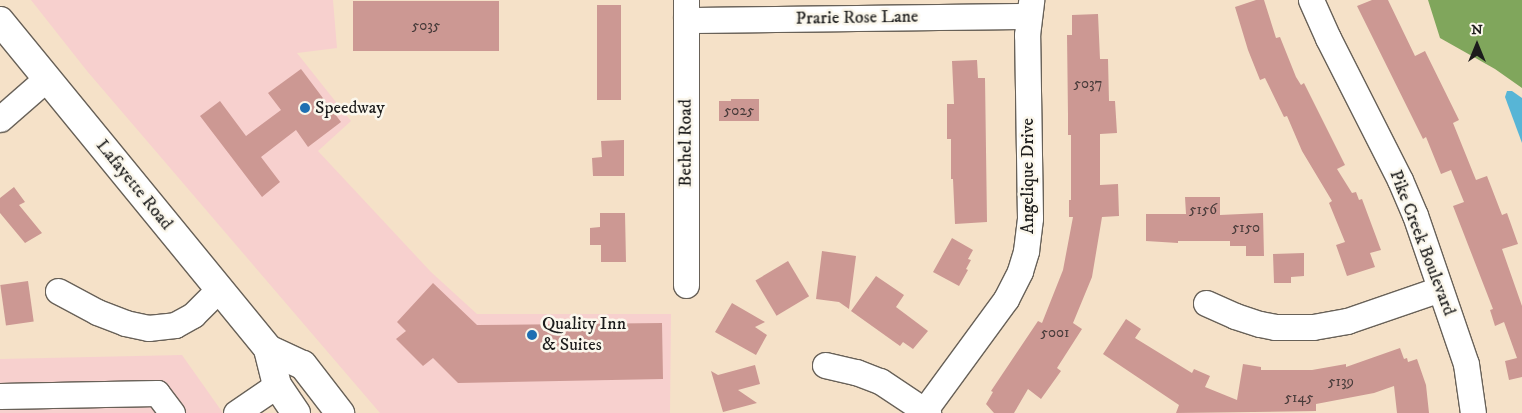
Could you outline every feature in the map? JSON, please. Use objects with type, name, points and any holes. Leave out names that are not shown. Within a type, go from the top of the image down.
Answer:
[{"type":"main road","name":"Lafayette Road","points":[[0,21],[268,349],[277,386],[296,413]]},
{"type":"main road","name":"Lafayette Road","points":[[268,349],[303,366],[340,413]]},
{"type":"street","name":"Pike Creek Boulevard","points":[[1312,0],[1328,38],[1400,180],[1415,215],[1466,364],[1473,413]]},
{"type":"street","name":"Prarie Rose Lane","points":[[686,10],[1029,8]]},
{"type":"street","name":"Angelique Drive","points":[[926,412],[1006,299],[1020,271],[1026,251],[1030,218],[1029,8]]},
{"type":"street","name":"Bethel Road","points":[[686,10],[686,285]]},
{"type":"street","points":[[0,119],[47,78]]},
{"type":"street","points":[[58,291],[104,315],[125,323],[148,328],[175,325],[193,315],[220,289]]},
{"type":"street","points":[[1206,303],[1235,316],[1260,324],[1275,327],[1313,327],[1347,321],[1440,289]]},
{"type":"street","points":[[825,365],[856,372],[880,381],[926,412]]},
{"type":"street","points":[[236,413],[277,386]]},
{"type":"street","points":[[0,396],[75,404],[157,393],[172,413]]},
{"type":"shaded area","points":[[31,0],[333,0],[337,48],[297,53],[351,121],[318,151],[431,272],[477,314],[671,314],[670,413],[380,413],[87,71]]},
{"type":"shaded area","points":[[182,355],[223,413],[0,413],[0,359]]},
{"type":"green space","points":[[1428,0],[1522,0],[1522,88],[1495,69],[1440,38]]},
{"type":"water","points":[[1507,91],[1512,91],[1522,98],[1522,143],[1505,97]]},
{"type":"building","points":[[1256,0],[1264,0],[1276,38],[1280,37],[1296,77],[1301,85],[1304,83],[1345,165],[1337,169],[1352,193],[1356,192],[1359,200],[1362,199],[1381,250],[1370,253],[1375,267],[1347,276],[1336,245],[1345,242],[1329,203],[1332,201],[1302,151],[1287,116],[1284,117],[1265,78],[1260,80],[1248,50],[1235,7]]},
{"type":"building","points":[[1372,0],[1388,0],[1415,56],[1425,51],[1459,120],[1453,123],[1476,180],[1487,176],[1502,215],[1507,213],[1518,244],[1502,249],[1522,306],[1522,377],[1509,380],[1505,361],[1517,358],[1504,322],[1495,326],[1490,310],[1493,309],[1453,206],[1464,202],[1451,170],[1441,174],[1426,137],[1423,139],[1357,6]]},
{"type":"building","points":[[353,1],[499,1],[499,51],[353,51]]},
{"type":"building","points":[[597,5],[621,5],[621,100],[597,100]]},
{"type":"building","points":[[1098,14],[1100,59],[1108,59],[1109,101],[1115,101],[1117,133],[1100,134],[1100,185],[1118,184],[1119,216],[1102,217],[1092,277],[1073,323],[1082,329],[1057,368],[1061,371],[1041,399],[1028,389],[1014,413],[994,413],[986,404],[993,392],[991,391],[1038,321],[1042,323],[1063,270],[1073,217],[1069,217],[1069,200],[1071,200],[1071,135],[1068,135],[1067,35],[1072,35],[1072,15]]},
{"type":"building","points":[[977,60],[978,78],[985,78],[987,222],[955,224],[953,179],[951,179],[951,139],[947,139],[947,104],[954,104],[952,61]]},
{"type":"building","points":[[301,69],[341,122],[308,147],[296,130],[261,157],[280,182],[262,197],[200,116],[220,101],[246,136],[281,110],[268,93]]},
{"type":"building","points":[[731,99],[759,99],[759,121],[719,121],[719,101],[731,101]]},
{"type":"building","points":[[624,140],[624,176],[593,176],[592,158],[602,157],[601,141]]},
{"type":"building","points":[[14,187],[25,202],[19,205],[42,233],[25,243],[0,213],[0,198]]},
{"type":"building","points":[[1185,197],[1220,197],[1220,215],[1263,213],[1264,256],[1246,256],[1246,246],[1230,246],[1230,241],[1178,241],[1178,243],[1146,241],[1146,214],[1186,214]]},
{"type":"building","points":[[600,213],[625,213],[626,262],[601,262],[601,245],[590,245],[590,228],[600,227]]},
{"type":"building","points":[[952,238],[973,250],[968,259],[971,260],[966,269],[968,270],[959,286],[933,272]]},
{"type":"building","points":[[822,251],[856,256],[849,309],[839,302],[816,299]]},
{"type":"building","points":[[1304,253],[1304,276],[1291,277],[1291,283],[1274,283],[1273,254]]},
{"type":"building","points":[[788,261],[809,296],[777,316],[755,281]]},
{"type":"building","points":[[876,276],[904,295],[896,307],[928,331],[913,349],[903,342],[900,346],[851,311]]},
{"type":"building","points":[[28,281],[34,322],[6,325],[0,285]]},
{"type":"building","name":"Quality Inn & Suites","points":[[433,283],[477,325],[662,323],[663,379],[458,383],[433,358],[423,366],[396,339],[406,331],[397,322]]},
{"type":"building","points":[[732,303],[765,322],[755,327],[767,335],[756,355],[715,332]]},
{"type":"building","points":[[1126,319],[1141,329],[1135,338],[1192,373],[1194,369],[1210,376],[1205,387],[1237,400],[1243,364],[1261,367],[1261,370],[1312,370],[1346,364],[1346,367],[1400,348],[1404,359],[1407,358],[1408,362],[1417,359],[1426,385],[1429,413],[1397,413],[1394,386],[1374,393],[1316,404],[1316,411],[1176,413],[1179,405],[1103,354]]},
{"type":"building","points":[[755,365],[760,384],[738,390],[757,403],[723,412],[711,371],[718,375]]},
{"type":"place","name":"Speedway","points":[[305,108]]},
{"type":"place","name":"Quality Inn & Suites","points":[[532,335]]}]
